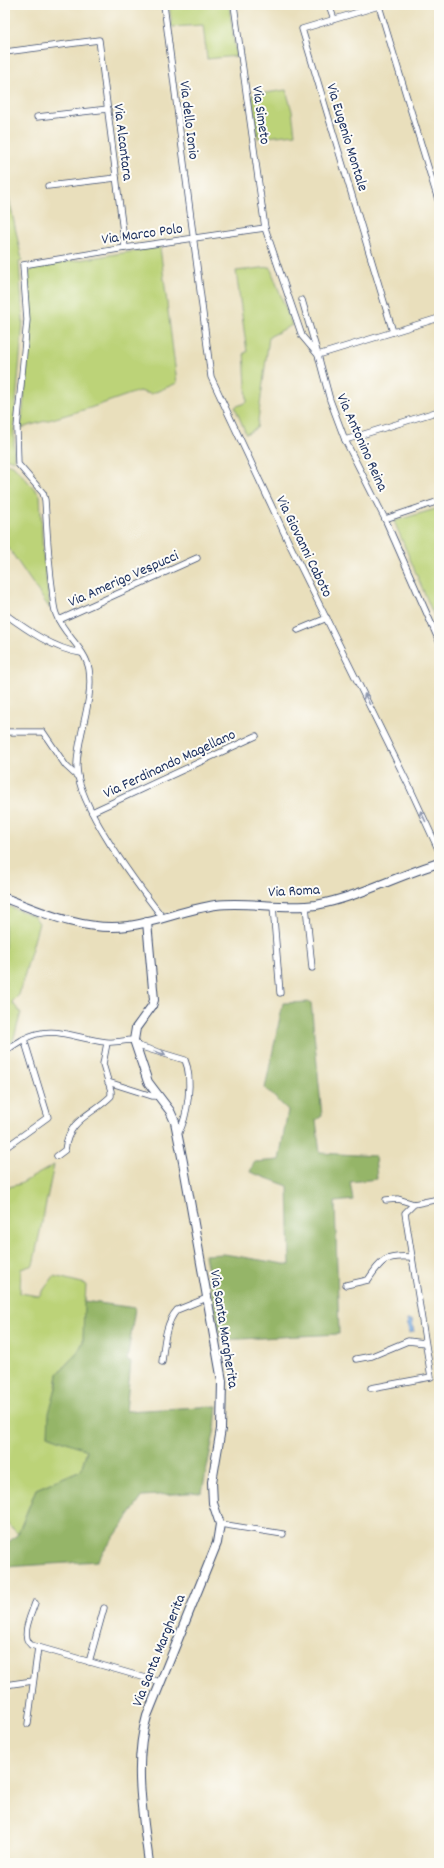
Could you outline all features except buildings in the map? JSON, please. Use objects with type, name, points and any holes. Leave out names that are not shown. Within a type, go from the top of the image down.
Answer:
[{"type":"main road","name":"Via Roma","points":[[5,898],[67,920],[87,925],[118,927],[230,904],[306,906],[336,900],[439,863]]},
{"type":"main road","points":[[134,1042],[136,1028],[152,1006],[154,1000],[147,922]]},
{"type":"main road","name":"Via Santa Margherita","points":[[134,1042],[144,1074],[170,1111],[178,1134],[222,1381],[221,1430],[212,1482],[213,1503],[220,1524],[217,1543],[145,1722],[140,1751],[140,1788],[149,1863]]},
{"type":"street","name":"Via dello Ionio","points":[[164,5],[193,238]]},
{"type":"street","name":"Via Simeto","points":[[234,5],[265,228]]},
{"type":"street","points":[[329,5],[334,19]]},
{"type":"street","points":[[380,5],[439,202]]},
{"type":"street","name":"Via Eugenio Montale","points":[[380,5],[302,28],[394,332]]},
{"type":"street","name":"Via Alcantara","points":[[5,52],[99,40],[125,248]]},
{"type":"street","points":[[37,117],[108,109]]},
{"type":"street","points":[[48,186],[116,178]]},
{"type":"street","name":"Via Marco Polo","points":[[59,620],[56,614],[47,552],[45,500],[43,493],[18,464],[17,428],[26,320],[23,265],[125,248],[265,228]]},
{"type":"street","name":"Via Antonino Reina","points":[[265,228],[302,336],[318,355],[330,400],[345,440],[385,519],[439,641]]},
{"type":"street","name":"Via Giovanni Caboto","points":[[193,238],[212,377],[288,541],[342,648],[439,851]]},
{"type":"street","points":[[302,300],[318,355],[439,318]]},
{"type":"street","points":[[345,440],[439,411]]},
{"type":"street","points":[[385,519],[439,501]]},
{"type":"street","name":"Via Amerigo Vespucci","points":[[59,620],[197,558]]},
{"type":"street","points":[[5,614],[45,640],[64,649],[81,653]]},
{"type":"street","points":[[298,630],[327,618]]},
{"type":"street","points":[[59,620],[89,668],[89,683],[77,764],[78,777],[92,812],[113,850],[163,918]]},
{"type":"street","points":[[5,732],[43,732],[66,766],[78,777]]},
{"type":"street","name":"Via Ferdinando Magellano","points":[[92,812],[256,736]]},
{"type":"street","points":[[273,906],[280,993]]},
{"type":"street","points":[[306,906],[312,968]]},
{"type":"street","points":[[5,1053],[8,1049],[24,1039],[37,1033],[61,1032],[107,1042],[134,1042],[185,1060],[188,1067],[188,1110],[178,1134]]},
{"type":"street","points":[[5,1148],[48,1117],[24,1039]]},
{"type":"street","points":[[57,1156],[65,1150],[70,1132],[74,1125],[111,1096],[103,1064],[107,1042]]},
{"type":"street","points":[[108,1082],[152,1096],[159,1096]]},
{"type":"street","points":[[386,1200],[398,1199],[414,1204],[439,1199]]},
{"type":"street","points":[[371,1388],[431,1378],[405,1213],[414,1204]]},
{"type":"street","points":[[346,1285],[368,1280],[383,1260],[395,1256],[412,1257]]},
{"type":"street","points":[[162,1362],[166,1334],[174,1313],[177,1310],[207,1298]]},
{"type":"street","points":[[356,1359],[372,1356],[408,1341],[425,1343]]},
{"type":"street","points":[[220,1524],[283,1534]]},
{"type":"street","points":[[35,1603],[25,1639],[31,1645],[160,1682]]},
{"type":"street","points":[[88,1662],[104,1608]]},
{"type":"street","points":[[28,1724],[38,1647]]},
{"type":"street","points":[[5,1685],[33,1681]]},
{"type":"green space","points":[[169,5],[229,5],[236,56],[207,59],[203,25],[172,27]]},
{"type":"green space","points":[[286,90],[292,111],[295,134],[258,138],[252,95]]},
{"type":"green space","points":[[5,179],[22,260],[19,261],[23,321],[14,426],[14,461],[5,458]]},
{"type":"green space","points":[[160,247],[177,383],[151,394],[139,391],[90,408],[21,428],[29,344],[27,283],[28,276],[32,269],[35,267]]},
{"type":"green space","points":[[270,267],[292,325],[269,337],[257,428],[246,434],[235,407],[247,402],[244,353],[247,352],[236,271]]},
{"type":"green space","points":[[5,463],[13,465],[40,495],[43,554],[50,609],[5,543]]},
{"type":"green space","points":[[439,508],[439,628],[394,521]]},
{"type":"green space","points":[[5,905],[34,916],[39,923],[19,995],[12,1002],[21,1013],[13,1041],[5,1048]]},
{"type":"green space","points":[[311,1002],[322,1116],[316,1120],[320,1153],[375,1156],[377,1179],[350,1182],[353,1200],[335,1202],[339,1334],[221,1340],[205,1255],[224,1254],[290,1265],[288,1186],[250,1172],[254,1162],[279,1160],[288,1110],[265,1088],[283,1003]]},
{"type":"green space","points":[[54,1165],[33,1265],[21,1269],[20,1293],[39,1296],[54,1276],[86,1284],[83,1342],[78,1351],[58,1374],[48,1435],[87,1449],[81,1470],[36,1489],[18,1534],[5,1521],[5,1188],[20,1184]]},
{"type":"green space","points":[[84,1301],[135,1308],[127,1361],[131,1362],[126,1411],[217,1406],[215,1428],[202,1492],[143,1496],[97,1561],[6,1567],[5,1545],[18,1534],[36,1489],[81,1470],[87,1450],[48,1435],[49,1413],[57,1384],[58,1374],[78,1351],[83,1342]]},
{"type":"water","points":[[407,1320],[412,1320],[414,1332],[409,1333]]}]
